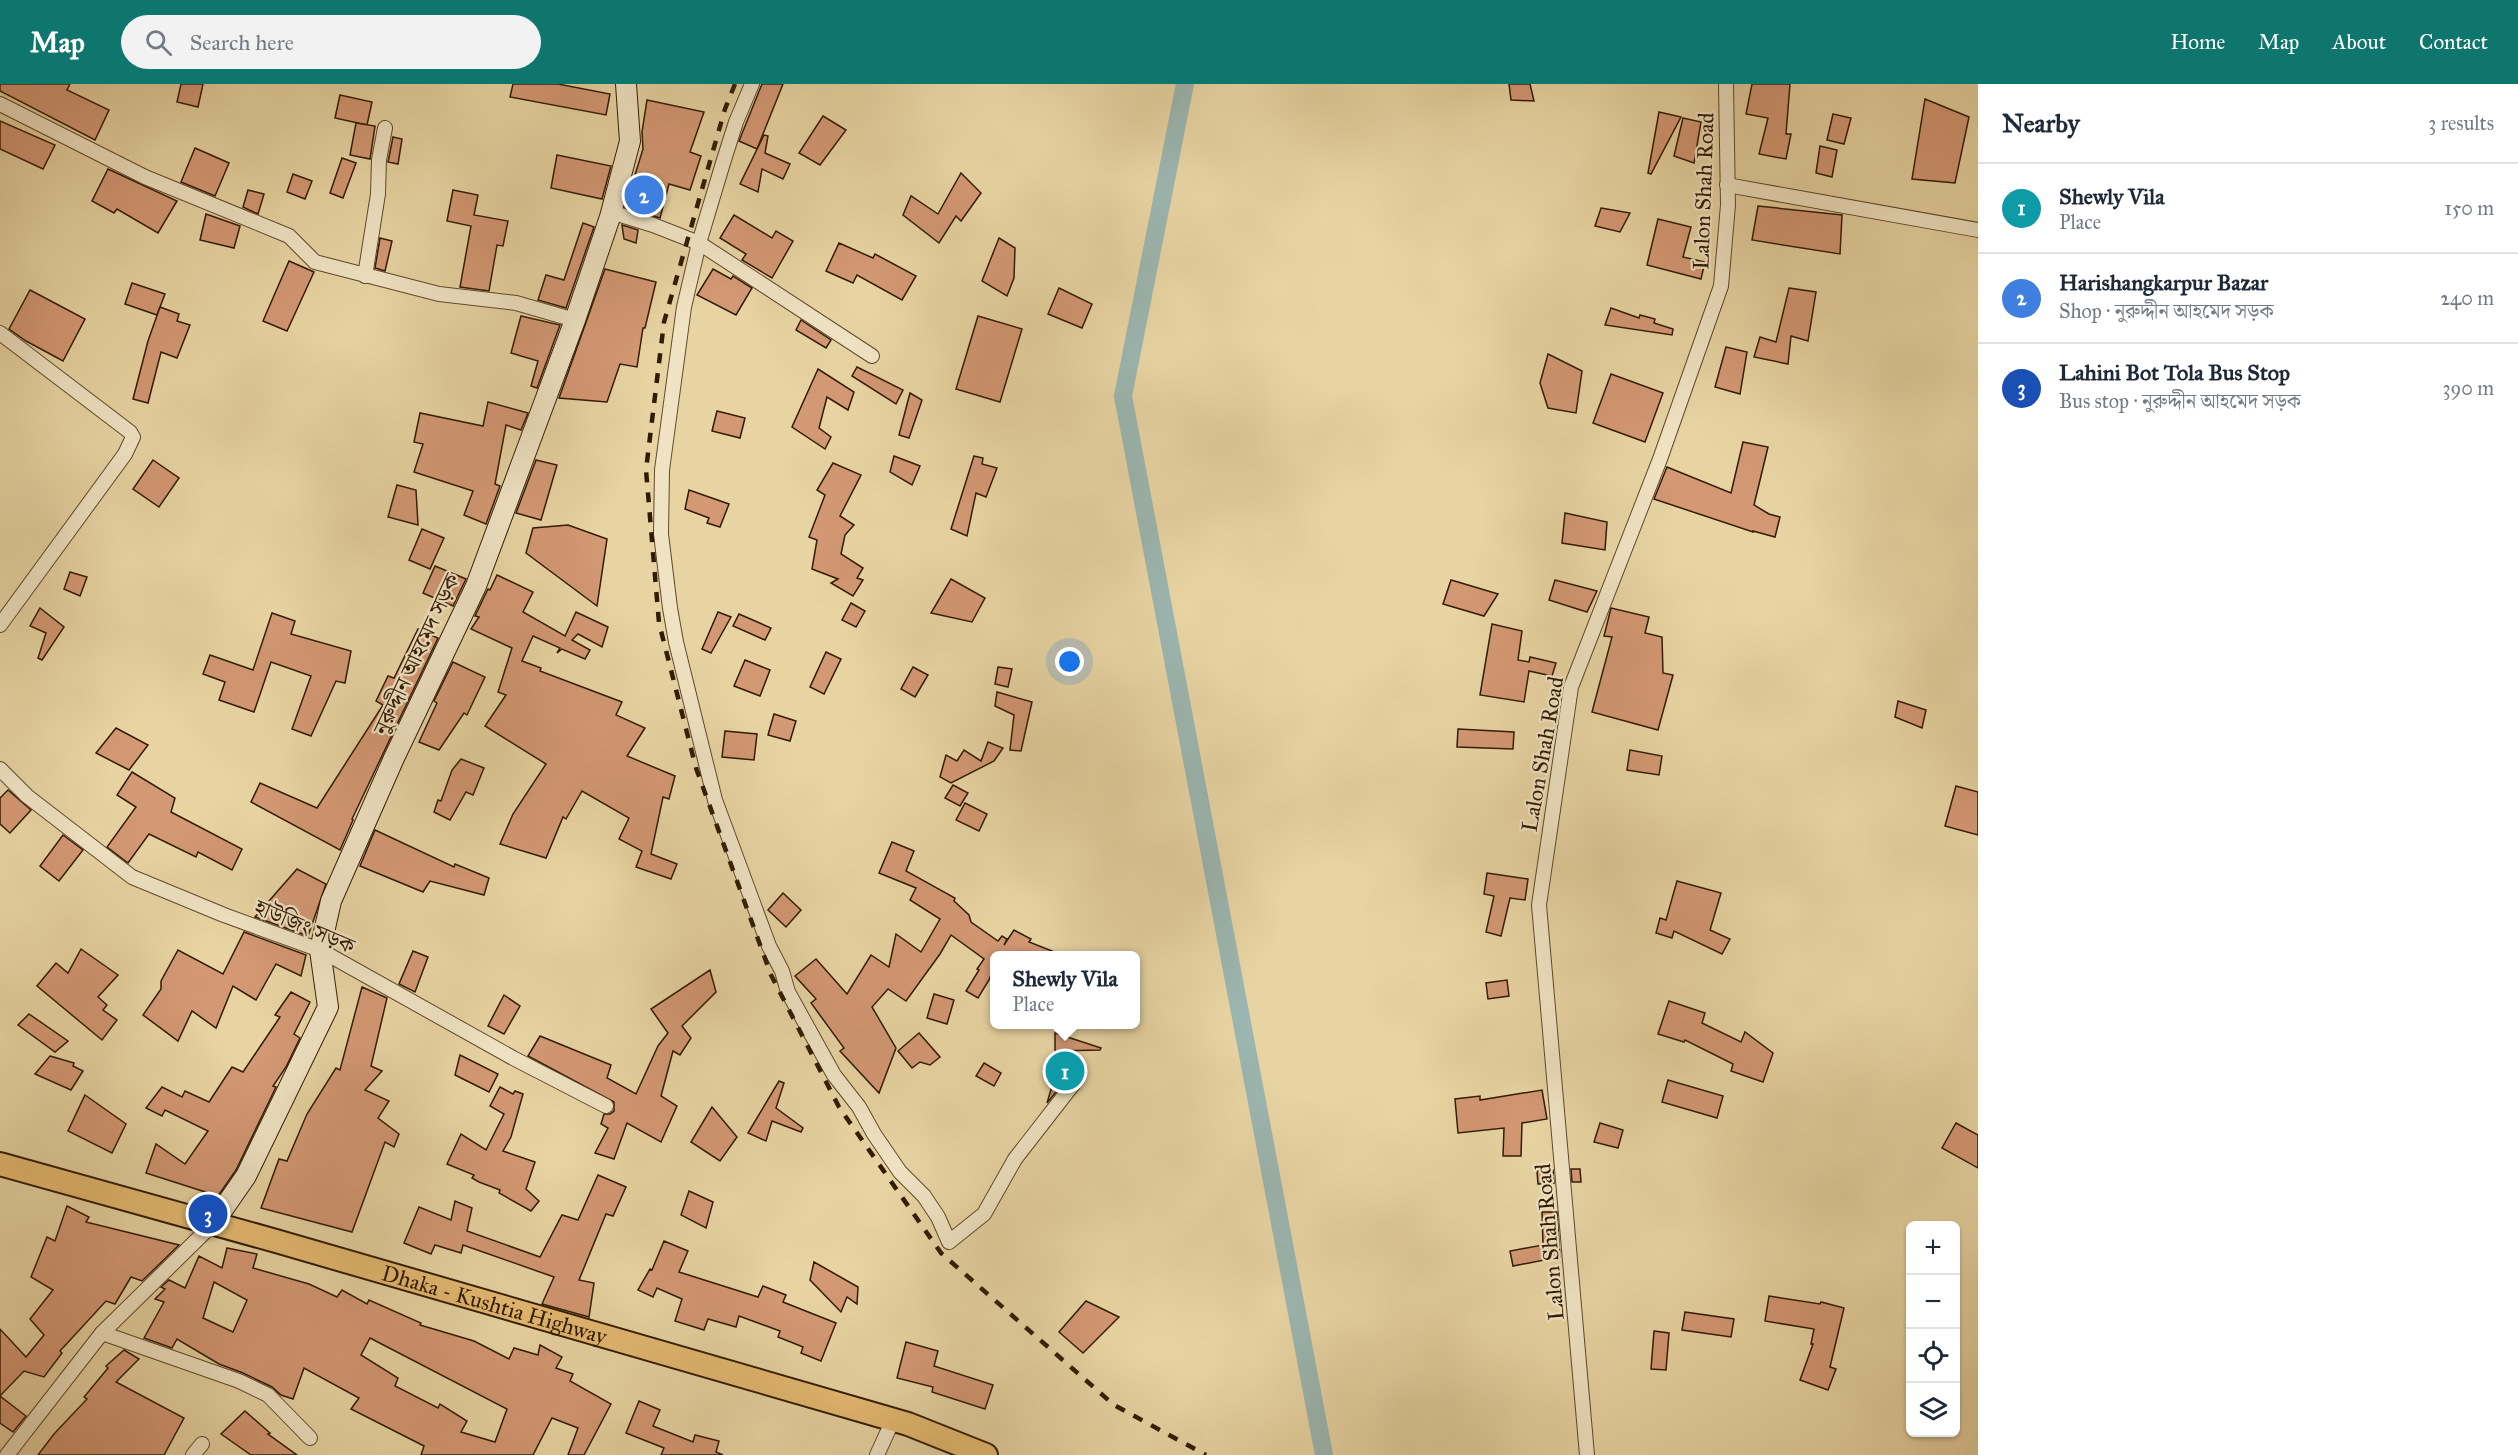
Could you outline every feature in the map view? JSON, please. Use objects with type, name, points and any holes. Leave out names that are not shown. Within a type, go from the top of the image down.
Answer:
[{"type":"main road","name":"নুরুদ্দীন আহমেদ সড়ক","points":[[212,1225],[246,1176],[328,1007],[320,950],[331,901],[394,758],[476,586],[575,320],[611,212],[630,141],[626,84]]},
{"type":"main road","name":"Dhaka - Kushtia Highway","points":[[0,1164],[276,1241],[893,1420],[986,1455]]},
{"type":"street","points":[[752,84],[736,122],[699,243],[684,307],[664,450],[661,534],[664,564],[675,642],[707,775],[769,946],[802,1020],[834,1075],[859,1107],[900,1172],[924,1196],[939,1217],[950,1242],[984,1214],[1015,1159],[1078,1078]]},
{"type":"street","name":"Lalon Shah Road","points":[[1587,1455],[1539,905],[1571,687],[1659,459],[1721,286],[1727,185],[1726,84]]},
{"type":"street","points":[[0,104],[145,177],[289,236],[315,262],[439,294],[516,303],[575,320]]},
{"type":"street","points":[[365,276],[378,194],[379,160],[385,128]]},
{"type":"street","points":[[1727,185],[1978,230]]},
{"type":"street","points":[[611,212],[654,225],[699,243],[872,356]]},
{"type":"street","points":[[0,333],[95,403],[133,437],[125,454],[0,625]]},
{"type":"street","name":"হাউজিং সড়ক","points":[[0,769],[27,796],[132,877],[224,915],[320,950],[492,1046],[606,1106]]},
{"type":"street","points":[[7,1455],[102,1333],[212,1225]]},
{"type":"street","points":[[102,1333],[239,1381],[268,1395],[310,1438]]},
{"type":"street","points":[[877,1455],[893,1420]]},
{"type":"building","points":[[0,84],[70,84],[67,90],[109,110],[95,140],[0,91]]},
{"type":"building","points":[[181,84],[203,84],[198,107],[177,102]]},
{"type":"building","points":[[513,84],[558,84],[610,94],[606,115],[510,97]]},
{"type":"building","points":[[762,84],[783,84],[757,149],[739,141]]},
{"type":"building","points":[[1509,84],[1530,84],[1534,101],[1511,100]]},
{"type":"building","points":[[1752,84],[1790,84],[1786,134],[1791,134],[1786,159],[1759,154],[1768,118],[1746,114]]},
{"type":"building","points":[[340,95],[372,102],[367,125],[335,118]]},
{"type":"building","points":[[1925,99],[1969,117],[1955,183],[1912,179]]},
{"type":"building","points":[[647,100],[704,112],[690,152],[701,156],[690,190],[669,184],[660,218],[625,207],[643,149],[642,132]]},
{"type":"building","points":[[1659,112],[1681,117],[1651,174],[1648,173]]},
{"type":"building","points":[[1833,114],[1851,118],[1844,144],[1827,140]]},
{"type":"building","points":[[823,116],[846,130],[820,165],[799,153]]},
{"type":"building","points":[[1683,118],[1701,122],[1694,163],[1674,156]]},
{"type":"building","points":[[0,121],[55,145],[43,169],[0,149]]},
{"type":"building","points":[[356,123],[375,126],[370,159],[350,155]]},
{"type":"building","points":[[764,135],[768,136],[765,153],[790,164],[783,179],[762,169],[758,192],[740,184]]},
{"type":"building","points":[[393,137],[402,139],[398,164],[388,162]]},
{"type":"building","points":[[1820,146],[1837,150],[1832,177],[1816,173]]},
{"type":"building","points":[[195,148],[229,163],[215,196],[181,182]]},
{"type":"building","points":[[557,155],[611,166],[602,199],[551,188]]},
{"type":"building","points":[[342,158],[356,163],[343,198],[330,193]]},
{"type":"building","points":[[108,169],[177,201],[158,233],[117,209],[114,213],[92,201]]},
{"type":"building","points":[[961,173],[981,193],[961,221],[956,216],[939,243],[903,215],[911,196],[938,214]]},
{"type":"building","points":[[293,174],[312,181],[305,199],[287,192]]},
{"type":"building","points":[[248,190],[264,194],[258,214],[243,207]]},
{"type":"building","points":[[453,190],[478,195],[474,215],[508,221],[503,246],[497,245],[489,291],[460,287],[471,226],[447,221]]},
{"type":"building","points":[[1758,206],[1842,215],[1840,254],[1752,240]]},
{"type":"building","points":[[1601,208],[1630,213],[1620,232],[1595,226]]},
{"type":"building","points":[[206,214],[240,226],[234,248],[200,240]]},
{"type":"building","points":[[734,215],[772,238],[776,231],[793,241],[772,278],[742,260],[746,254],[720,238]]},
{"type":"building","points":[[1658,219],[1691,227],[1683,257],[1705,262],[1701,279],[1647,265]]},
{"type":"building","points":[[583,223],[594,227],[566,308],[538,300],[546,275],[564,280]]},
{"type":"building","points":[[622,225],[638,230],[636,243],[624,239]]},
{"type":"building","points":[[380,238],[392,241],[385,271],[375,268]]},
{"type":"building","points":[[999,238],[1015,248],[1014,278],[1007,296],[982,281]]},
{"type":"building","points":[[839,243],[873,258],[875,254],[916,276],[902,300],[857,275],[853,283],[826,271]]},
{"type":"building","points":[[289,261],[314,272],[287,331],[263,321]]},
{"type":"building","points":[[605,269],[656,282],[645,328],[643,328],[637,367],[620,364],[607,402],[559,398]]},
{"type":"building","points":[[713,269],[731,279],[733,276],[752,288],[736,315],[697,295]]},
{"type":"building","points":[[132,283],[165,294],[157,315],[125,304]]},
{"type":"building","points":[[1059,288],[1092,304],[1082,328],[1048,314]]},
{"type":"building","points":[[1789,288],[1816,292],[1808,341],[1791,336],[1788,364],[1754,357],[1760,337],[1776,342]]},
{"type":"building","points":[[30,290],[85,319],[63,361],[9,329]]},
{"type":"building","points":[[160,307],[179,314],[177,321],[190,325],[177,358],[161,352],[148,403],[133,399],[148,341]]},
{"type":"building","points":[[1611,308],[1639,318],[1640,315],[1655,319],[1654,323],[1673,329],[1672,335],[1605,325]]},
{"type":"building","points":[[521,316],[560,325],[537,388],[531,386],[538,361],[511,353]]},
{"type":"building","points":[[978,316],[1022,329],[1000,402],[956,389]]},
{"type":"building","points":[[801,320],[831,340],[826,348],[796,330]]},
{"type":"building","points":[[1726,347],[1747,352],[1740,394],[1715,387]]},
{"type":"building","points":[[1548,354],[1582,371],[1576,413],[1548,408],[1540,383]]},
{"type":"building","points":[[857,367],[903,390],[896,404],[852,376]]},
{"type":"building","points":[[818,369],[854,392],[848,410],[827,397],[819,428],[831,437],[825,449],[792,427]]},
{"type":"building","points":[[1611,374],[1663,393],[1645,442],[1593,423]]},
{"type":"building","points":[[910,393],[922,400],[909,438],[899,435]]},
{"type":"building","points":[[488,402],[528,413],[521,430],[506,425],[495,484],[500,486],[486,524],[464,515],[473,491],[414,472],[423,444],[414,442],[420,413],[483,426]]},
{"type":"building","points":[[717,411],[745,418],[740,438],[712,431]]},
{"type":"building","points":[[1743,442],[1768,447],[1754,505],[1769,514],[1780,517],[1775,537],[1753,532],[1654,499],[1667,467],[1731,493]]},
{"type":"building","points":[[894,456],[920,466],[912,485],[890,472]]},
{"type":"building","points":[[974,456],[983,458],[982,464],[997,468],[986,497],[976,493],[967,536],[951,529]]},
{"type":"building","points":[[153,460],[179,478],[159,507],[133,489]]},
{"type":"building","points":[[536,460],[557,465],[541,520],[516,513]]},
{"type":"building","points":[[833,463],[861,475],[840,516],[854,525],[845,535],[841,554],[863,568],[857,578],[863,580],[853,596],[831,583],[838,579],[812,569],[817,540],[809,537],[825,495],[817,490]]},
{"type":"building","points":[[397,485],[416,490],[418,525],[388,517]]},
{"type":"building","points":[[689,490],[729,504],[720,527],[707,523],[709,518],[685,509]]},
{"type":"building","points":[[1565,513],[1607,522],[1605,550],[1562,543]]},
{"type":"building","points":[[568,525],[607,539],[597,606],[526,553],[533,528]]},
{"type":"building","points":[[422,529],[444,538],[430,569],[409,560]]},
{"type":"building","points":[[435,566],[466,579],[453,606],[423,593]]},
{"type":"building","points":[[70,572],[87,577],[80,596],[64,589]]},
{"type":"building","points":[[497,575],[533,592],[523,612],[565,636],[576,612],[608,627],[602,647],[578,634],[572,640],[590,650],[585,659],[562,649],[557,653],[560,648],[533,636],[522,661],[541,668],[540,671],[622,702],[616,715],[645,728],[627,756],[675,776],[669,799],[663,797],[651,854],[677,864],[671,879],[636,867],[642,851],[619,839],[629,818],[582,791],[566,819],[563,817],[546,858],[500,844],[513,814],[546,764],[485,726],[506,695],[498,692],[512,648],[471,629],[479,617],[475,616],[488,589],[490,590]]},
{"type":"building","points":[[951,579],[985,598],[972,622],[931,613]]},
{"type":"building","points":[[1451,580],[1498,594],[1484,616],[1443,604]]},
{"type":"building","points":[[1555,580],[1597,591],[1587,612],[1549,600]]},
{"type":"building","points":[[851,603],[865,611],[856,627],[842,620]]},
{"type":"building","points":[[40,608],[64,627],[42,660],[38,658],[46,633],[30,626]]},
{"type":"building","points":[[1611,608],[1649,617],[1645,633],[1662,637],[1663,673],[1673,675],[1658,730],[1592,712],[1612,637],[1604,636]]},
{"type":"building","points":[[718,612],[731,617],[711,653],[702,649]]},
{"type":"building","points":[[272,613],[295,621],[291,634],[351,651],[345,683],[336,681],[311,736],[292,729],[311,676],[271,662],[254,712],[219,700],[225,682],[203,674],[210,655],[253,670]]},
{"type":"building","points":[[739,614],[771,628],[765,640],[733,626]]},
{"type":"building","points":[[1492,624],[1522,631],[1518,660],[1529,662],[1530,657],[1556,663],[1552,676],[1529,671],[1524,702],[1480,695]]},
{"type":"building","points":[[418,629],[438,638],[352,819],[340,850],[251,802],[260,783],[317,808],[383,705],[376,701],[388,676],[394,678]]},
{"type":"building","points":[[826,652],[841,659],[824,694],[810,687]]},
{"type":"building","points":[[745,660],[770,670],[760,696],[734,686]]},
{"type":"building","points":[[453,662],[485,677],[467,715],[464,713],[439,750],[419,742],[437,703],[434,701]]},
{"type":"building","points":[[913,667],[928,675],[915,697],[901,689]]},
{"type":"building","points":[[998,667],[1012,669],[1008,687],[995,684]]},
{"type":"building","points":[[997,692],[1032,702],[1021,751],[1010,750],[1014,715],[995,706]]},
{"type":"building","points":[[1898,701],[1926,710],[1922,728],[1895,717]]},
{"type":"building","points":[[774,714],[796,721],[790,741],[768,735]]},
{"type":"building","points":[[116,728],[148,745],[129,770],[96,753]]},
{"type":"building","points":[[1458,729],[1514,732],[1513,749],[1457,747]]},
{"type":"building","points":[[725,731],[757,734],[754,760],[722,757]]},
{"type":"building","points":[[988,742],[1003,748],[994,761],[951,783],[940,777],[946,755],[957,761],[964,750],[981,761]]},
{"type":"building","points":[[1630,750],[1662,756],[1659,775],[1627,770]]},
{"type":"building","points":[[461,759],[484,768],[473,795],[466,792],[450,820],[434,812],[438,800],[441,801],[452,770]]},
{"type":"building","points":[[132,772],[175,798],[171,812],[242,849],[232,870],[198,852],[196,857],[149,834],[128,863],[107,847],[136,807],[117,795]]},
{"type":"building","points":[[953,785],[968,793],[960,806],[945,798]]},
{"type":"building","points":[[1956,786],[1978,792],[1978,835],[1945,826]]},
{"type":"building","points":[[8,790],[31,810],[10,833],[0,824],[0,798]]},
{"type":"building","points":[[965,803],[987,814],[979,831],[956,820]]},
{"type":"building","points":[[375,830],[454,867],[455,864],[489,878],[484,895],[430,881],[423,892],[360,866]]},
{"type":"building","points":[[63,835],[83,850],[59,881],[40,866]]},
{"type":"building","points":[[892,842],[914,851],[906,871],[955,898],[954,901],[969,915],[971,922],[998,941],[1002,936],[1007,939],[1004,945],[1014,930],[1031,939],[1029,942],[1052,951],[990,951],[990,977],[978,998],[966,991],[984,959],[951,935],[906,1001],[888,989],[872,1007],[896,1048],[879,1093],[840,1051],[844,1048],[811,1003],[816,999],[795,976],[816,959],[847,994],[871,955],[889,967],[896,934],[921,952],[940,919],[910,900],[916,888],[879,873]]},
{"type":"building","points":[[297,869],[326,884],[308,936],[255,917]]},
{"type":"building","points":[[1487,873],[1528,879],[1525,900],[1510,898],[1501,936],[1486,932],[1494,896],[1484,894]]},
{"type":"building","points":[[1677,881],[1721,893],[1710,930],[1730,939],[1722,954],[1674,931],[1672,938],[1656,933],[1660,918],[1666,920]]},
{"type":"building","points":[[783,893],[801,910],[786,927],[768,910]]},
{"type":"building","points":[[244,932],[306,955],[301,976],[276,964],[256,1000],[233,986],[216,1028],[192,1011],[178,1041],[143,1015],[161,989],[161,981],[178,950],[223,974]]},
{"type":"building","points":[[81,949],[118,975],[98,997],[107,1005],[103,1010],[117,1020],[102,1040],[37,986],[56,963],[68,973]]},
{"type":"building","points":[[413,951],[428,957],[415,992],[399,984]]},
{"type":"building","points":[[710,970],[716,992],[682,1026],[691,1038],[680,1055],[673,1051],[661,1096],[677,1106],[661,1142],[627,1123],[614,1159],[595,1153],[608,1128],[601,1124],[604,1114],[614,1111],[614,1102],[528,1056],[540,1036],[611,1065],[607,1078],[636,1094],[658,1046],[668,1033],[651,1009]]},
{"type":"building","points":[[1507,980],[1509,996],[1488,999],[1486,983]]},
{"type":"building","points":[[362,987],[387,998],[371,1066],[382,1071],[365,1090],[389,1101],[378,1118],[399,1134],[394,1147],[385,1142],[352,1232],[261,1208],[279,1159],[287,1161],[307,1114],[336,1068],[340,1070]]},
{"type":"building","points":[[291,992],[310,1002],[294,1034],[300,1038],[286,1067],[273,1086],[276,1087],[236,1170],[218,1196],[146,1173],[156,1144],[185,1164],[208,1131],[165,1110],[162,1116],[146,1108],[162,1087],[182,1097],[185,1091],[209,1102],[232,1067],[243,1072],[280,1017],[275,1015]]},
{"type":"building","points":[[934,994],[954,1000],[947,1024],[927,1018]]},
{"type":"building","points":[[504,995],[520,1006],[504,1034],[488,1026]]},
{"type":"building","points":[[1669,1001],[1705,1013],[1702,1023],[1741,1042],[1745,1032],[1773,1053],[1763,1082],[1731,1071],[1733,1064],[1685,1040],[1684,1042],[1658,1034]]},
{"type":"building","points":[[29,1014],[68,1041],[55,1052],[18,1025]]},
{"type":"building","points":[[919,1033],[940,1057],[930,1065],[920,1062],[912,1068],[898,1051]]},
{"type":"building","points":[[1055,1033],[1101,1048],[1100,1050],[1055,1051]]},
{"type":"building","points":[[460,1055],[498,1074],[489,1092],[455,1075]]},
{"type":"building","points":[[50,1056],[74,1063],[73,1066],[83,1071],[71,1090],[35,1074]]},
{"type":"building","points":[[1060,1059],[1076,1064],[1074,1070],[1047,1103]]},
{"type":"building","points":[[984,1063],[1001,1073],[994,1086],[976,1076]]},
{"type":"building","points":[[1668,1080],[1723,1096],[1717,1118],[1662,1102]]},
{"type":"building","points":[[779,1081],[784,1083],[776,1108],[803,1128],[801,1132],[772,1121],[766,1141],[748,1133]]},
{"type":"building","points":[[500,1087],[513,1094],[515,1091],[523,1094],[511,1137],[503,1151],[535,1162],[526,1189],[539,1201],[531,1211],[499,1193],[500,1190],[472,1178],[474,1175],[447,1164],[461,1134],[486,1150],[504,1114],[490,1106]]},
{"type":"building","points":[[1542,1090],[1547,1119],[1522,1123],[1521,1156],[1503,1156],[1504,1128],[1458,1133],[1455,1099],[1480,1096],[1480,1100]]},
{"type":"building","points":[[85,1095],[126,1124],[112,1153],[68,1131]]},
{"type":"building","points":[[712,1107],[737,1137],[720,1161],[691,1142]]},
{"type":"building","points":[[1600,1123],[1623,1130],[1618,1148],[1594,1142]]},
{"type":"building","points":[[1956,1123],[1978,1135],[1978,1168],[1942,1148]]},
{"type":"building","points":[[1571,1169],[1580,1169],[1581,1182],[1572,1182]]},
{"type":"building","points":[[1553,1170],[1554,1183],[1538,1184],[1537,1171]]},
{"type":"building","points":[[598,1175],[626,1187],[613,1216],[606,1214],[579,1280],[594,1283],[589,1317],[542,1304],[554,1277],[463,1245],[461,1253],[435,1245],[431,1254],[404,1243],[419,1207],[451,1220],[455,1201],[472,1208],[467,1231],[540,1257],[562,1215],[578,1220]]},
{"type":"building","points":[[689,1191],[713,1202],[706,1228],[681,1215]]},
{"type":"building","points":[[67,1206],[89,1217],[86,1222],[179,1245],[142,1281],[131,1277],[115,1304],[106,1301],[60,1351],[62,1353],[44,1377],[24,1371],[0,1396],[0,1329],[26,1357],[44,1335],[30,1319],[53,1290],[31,1277],[47,1237],[55,1241]]},
{"type":"building","points":[[1542,1212],[1557,1212],[1560,1257],[1513,1266],[1510,1251],[1543,1245]]},
{"type":"building","points":[[664,1241],[688,1251],[679,1272],[758,1297],[763,1286],[786,1295],[783,1302],[836,1323],[821,1361],[801,1353],[803,1347],[778,1337],[780,1331],[739,1316],[736,1327],[708,1319],[704,1330],[675,1321],[682,1299],[657,1288],[653,1297],[638,1290],[650,1269],[652,1270]]},
{"type":"building","points":[[227,1248],[257,1254],[253,1268],[309,1284],[337,1297],[342,1290],[367,1304],[369,1300],[421,1323],[420,1325],[474,1341],[509,1359],[514,1348],[538,1355],[540,1345],[562,1357],[556,1368],[573,1374],[570,1381],[611,1404],[584,1455],[568,1455],[578,1428],[552,1418],[533,1455],[421,1455],[424,1446],[351,1409],[359,1398],[304,1368],[293,1399],[281,1395],[272,1387],[243,1373],[219,1364],[177,1339],[172,1348],[144,1338],[164,1302],[155,1299],[165,1289],[161,1287],[169,1280],[185,1288],[199,1256],[222,1268]],"holes":[[[214,1282],[247,1300],[233,1332],[203,1318]],[[370,1338],[507,1409],[495,1442],[461,1432],[467,1421],[440,1404],[438,1408],[395,1386],[398,1378],[361,1355]]]},
{"type":"building","points":[[814,1262],[858,1287],[857,1304],[847,1297],[841,1312],[810,1280]]},
{"type":"building","points":[[1769,1296],[1820,1304],[1821,1302],[1844,1308],[1830,1367],[1836,1369],[1828,1390],[1800,1380],[1813,1344],[1811,1344],[1814,1329],[1765,1321]]},
{"type":"building","points":[[1086,1301],[1119,1317],[1083,1353],[1059,1332]]},
{"type":"building","points":[[1685,1312],[1734,1319],[1731,1337],[1682,1330]]},
{"type":"building","points":[[1654,1331],[1669,1333],[1666,1370],[1651,1369]]},
{"type":"building","points":[[906,1342],[938,1351],[934,1366],[993,1385],[985,1409],[932,1392],[933,1387],[897,1378]]},
{"type":"building","points":[[124,1350],[139,1359],[116,1382],[184,1418],[164,1455],[38,1455],[87,1399],[84,1397],[108,1368],[106,1366]]},
{"type":"building","points":[[0,1396],[26,1416],[13,1432],[0,1423]]},
{"type":"building","points":[[639,1401],[660,1410],[653,1426],[693,1442],[695,1435],[719,1441],[716,1452],[723,1455],[661,1455],[664,1448],[626,1433]]},
{"type":"building","points":[[245,1411],[270,1433],[268,1434],[297,1455],[251,1455],[221,1434]]},
{"type":"waterway","points":[[1185,84],[1123,396],[1324,1455]]},
{"type":"railway","points":[[735,84],[725,109],[664,322],[646,470],[659,623],[696,768],[771,975],[839,1107],[941,1253],[1114,1405],[1206,1455]]},
{"type":"place","name":"Harishangkarpur Bazar","points":[[644,195]]},
{"type":"place","name":"Shewly Vila","points":[[1065,1071]]},
{"type":"place","name":"Lahini Bot Tola Bus Stop","points":[[208,1214]]}]
